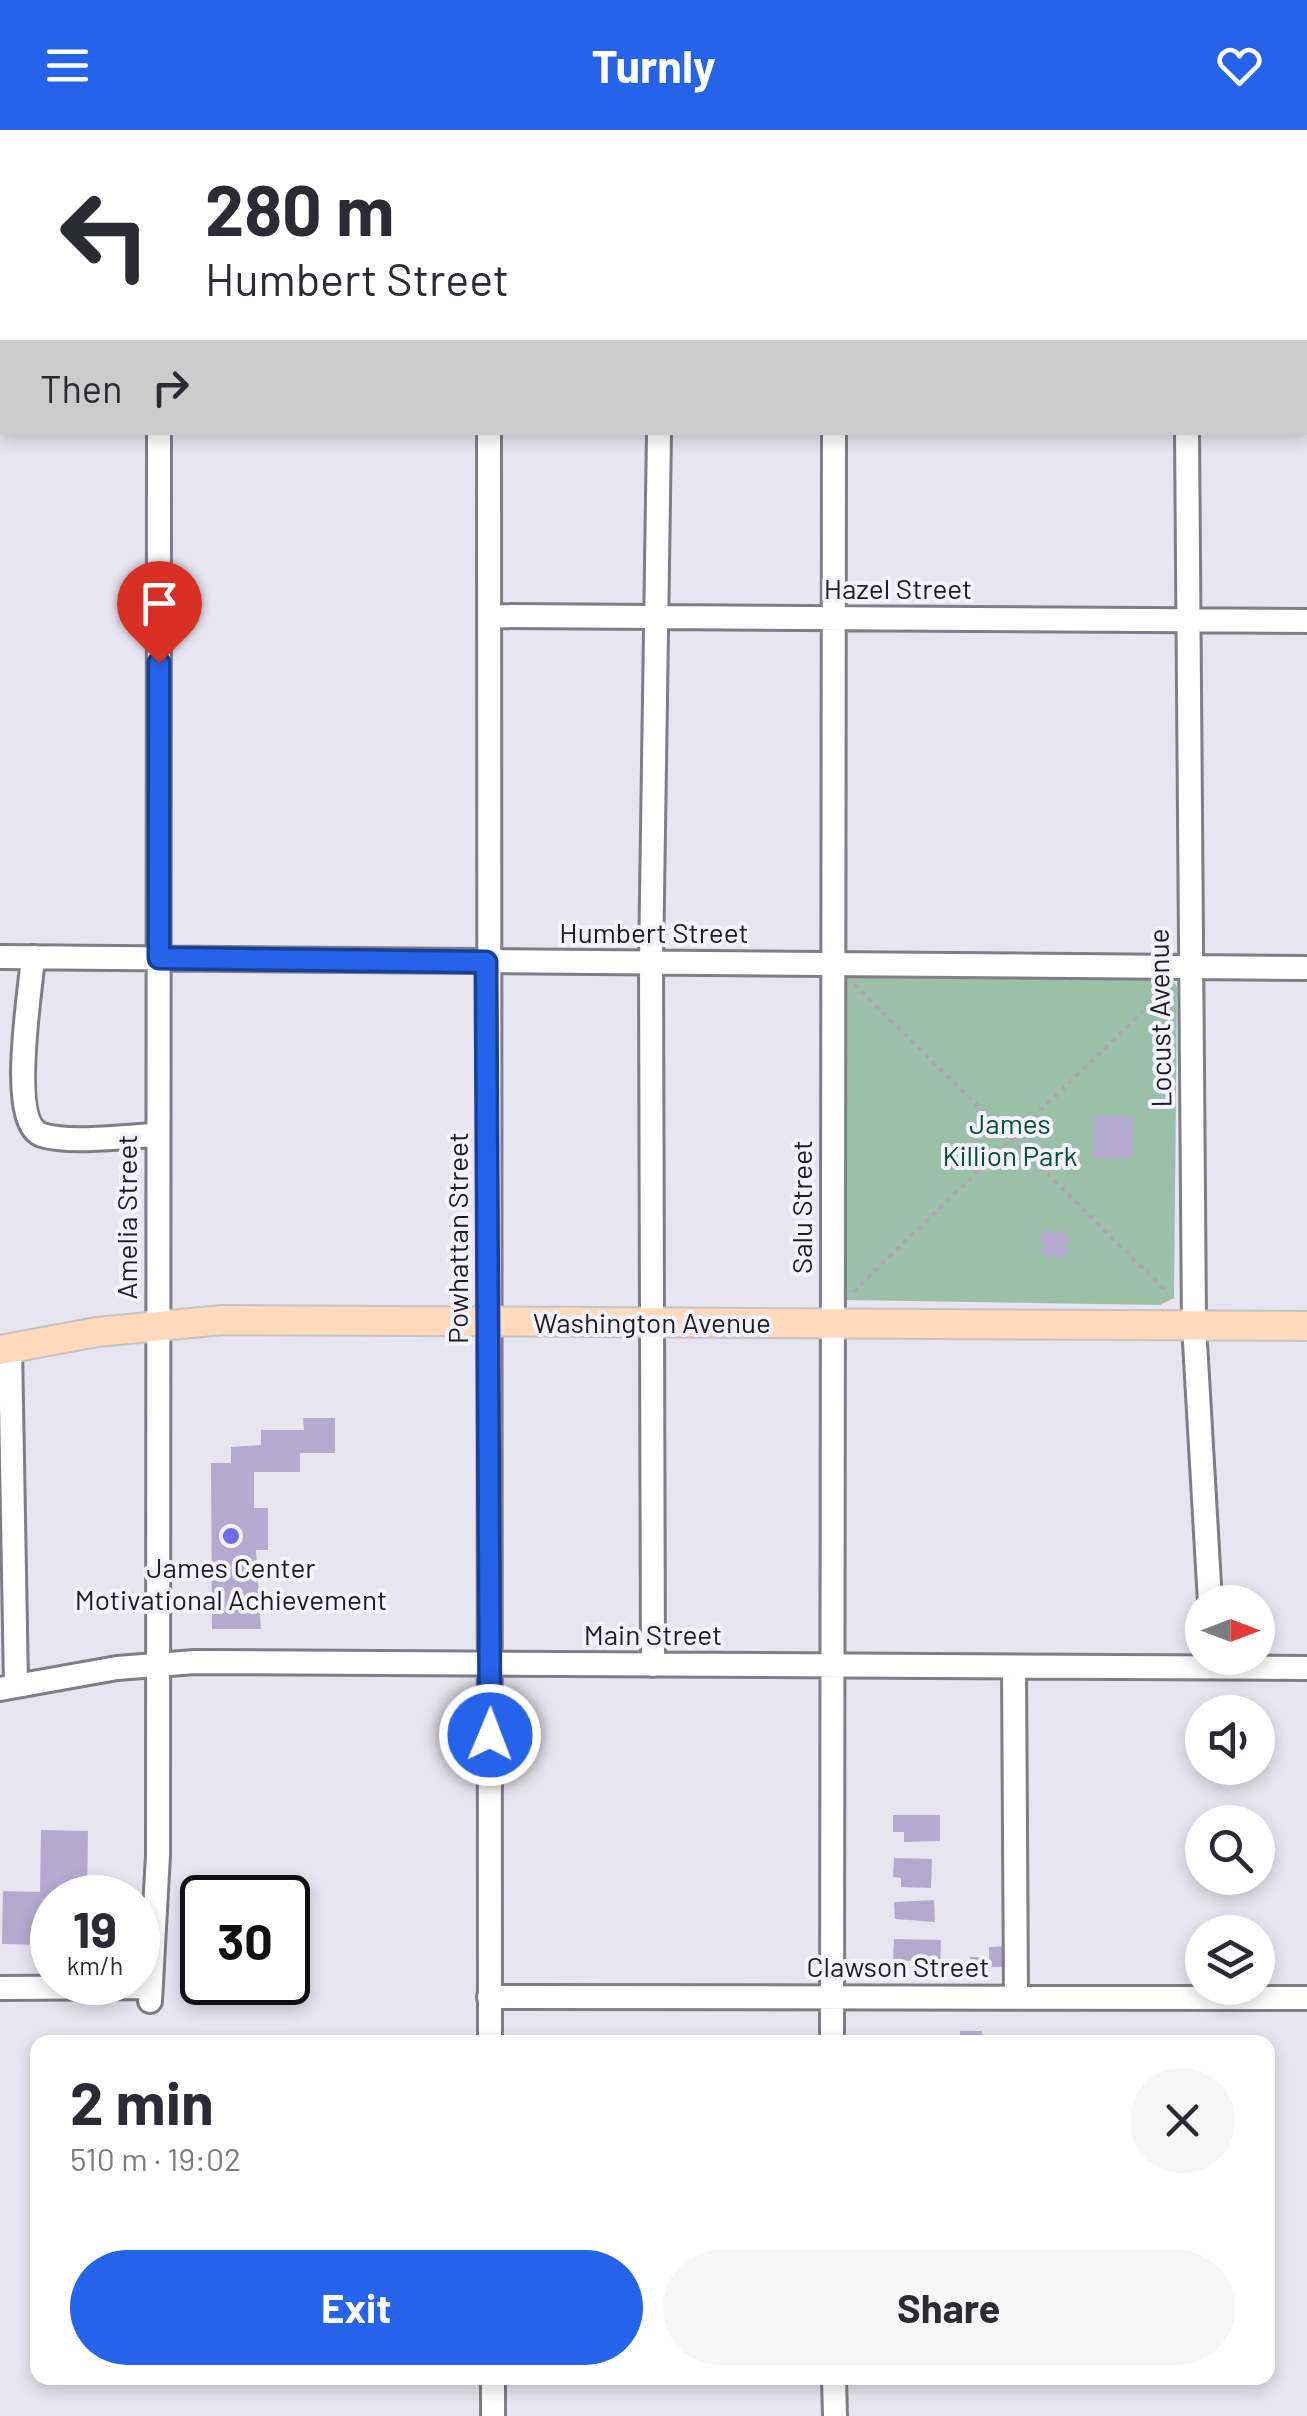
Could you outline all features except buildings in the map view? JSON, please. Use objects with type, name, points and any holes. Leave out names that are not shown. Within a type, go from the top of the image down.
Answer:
[{"type":"main road","name":"Washington Avenue","points":[[5,1349],[157,1324],[242,1320],[1307,1326]]},
{"type":"street","name":"Amelia Street","points":[[0,1988],[149,1994],[157,1874],[159,1664],[159,435]]},
{"type":"street","name":"Powhattan Street","points":[[489,435],[486,962],[490,2035]]},
{"type":"street","points":[[653,1665],[650,963],[658,435]]},
{"type":"street","name":"Salu Street","points":[[832,2035],[834,435]]},
{"type":"street","name":"Locust Avenue","points":[[1187,435],[1194,1326],[1209,1585]]},
{"type":"street","name":"Hazel Street","points":[[489,616],[1307,621]]},
{"type":"street","name":"Humbert Street","points":[[0,957],[1307,968]]},
{"type":"street","points":[[34,957],[23,1099],[30,1125],[38,1134],[62,1137],[158,1135]]},
{"type":"street","points":[[5,1349],[8,1687]]},
{"type":"street","name":"Main Street","points":[[8,1687],[159,1664],[1014,1667],[1185,1664]]},
{"type":"street","name":"Main Street","points":[[1275,1666],[1307,1668]]},
{"type":"street","points":[[1014,1667],[1016,1997]]},
{"type":"street","name":"Clawson Street","points":[[489,1998],[1307,1998]]},
{"type":"street","points":[[493,2385],[493,2416]]},
{"type":"street","points":[[834,2385],[835,2416]]},
{"type":"path","points":[[854,984],[1168,1294]]},
{"type":"path","points":[[845,1293],[858,1289],[1169,986]]},
{"type":"green space","name":"James Killion Park","points":[[850,975],[1173,980],[1177,987],[1174,1298],[1160,1305],[847,1300],[844,981]]},
{"type":"place","name":"James Center Motivational Achievement","points":[[231,1536]]},
{"type":"route","points":[[159,663],[159,958],[486,962],[490,1735]]}]
